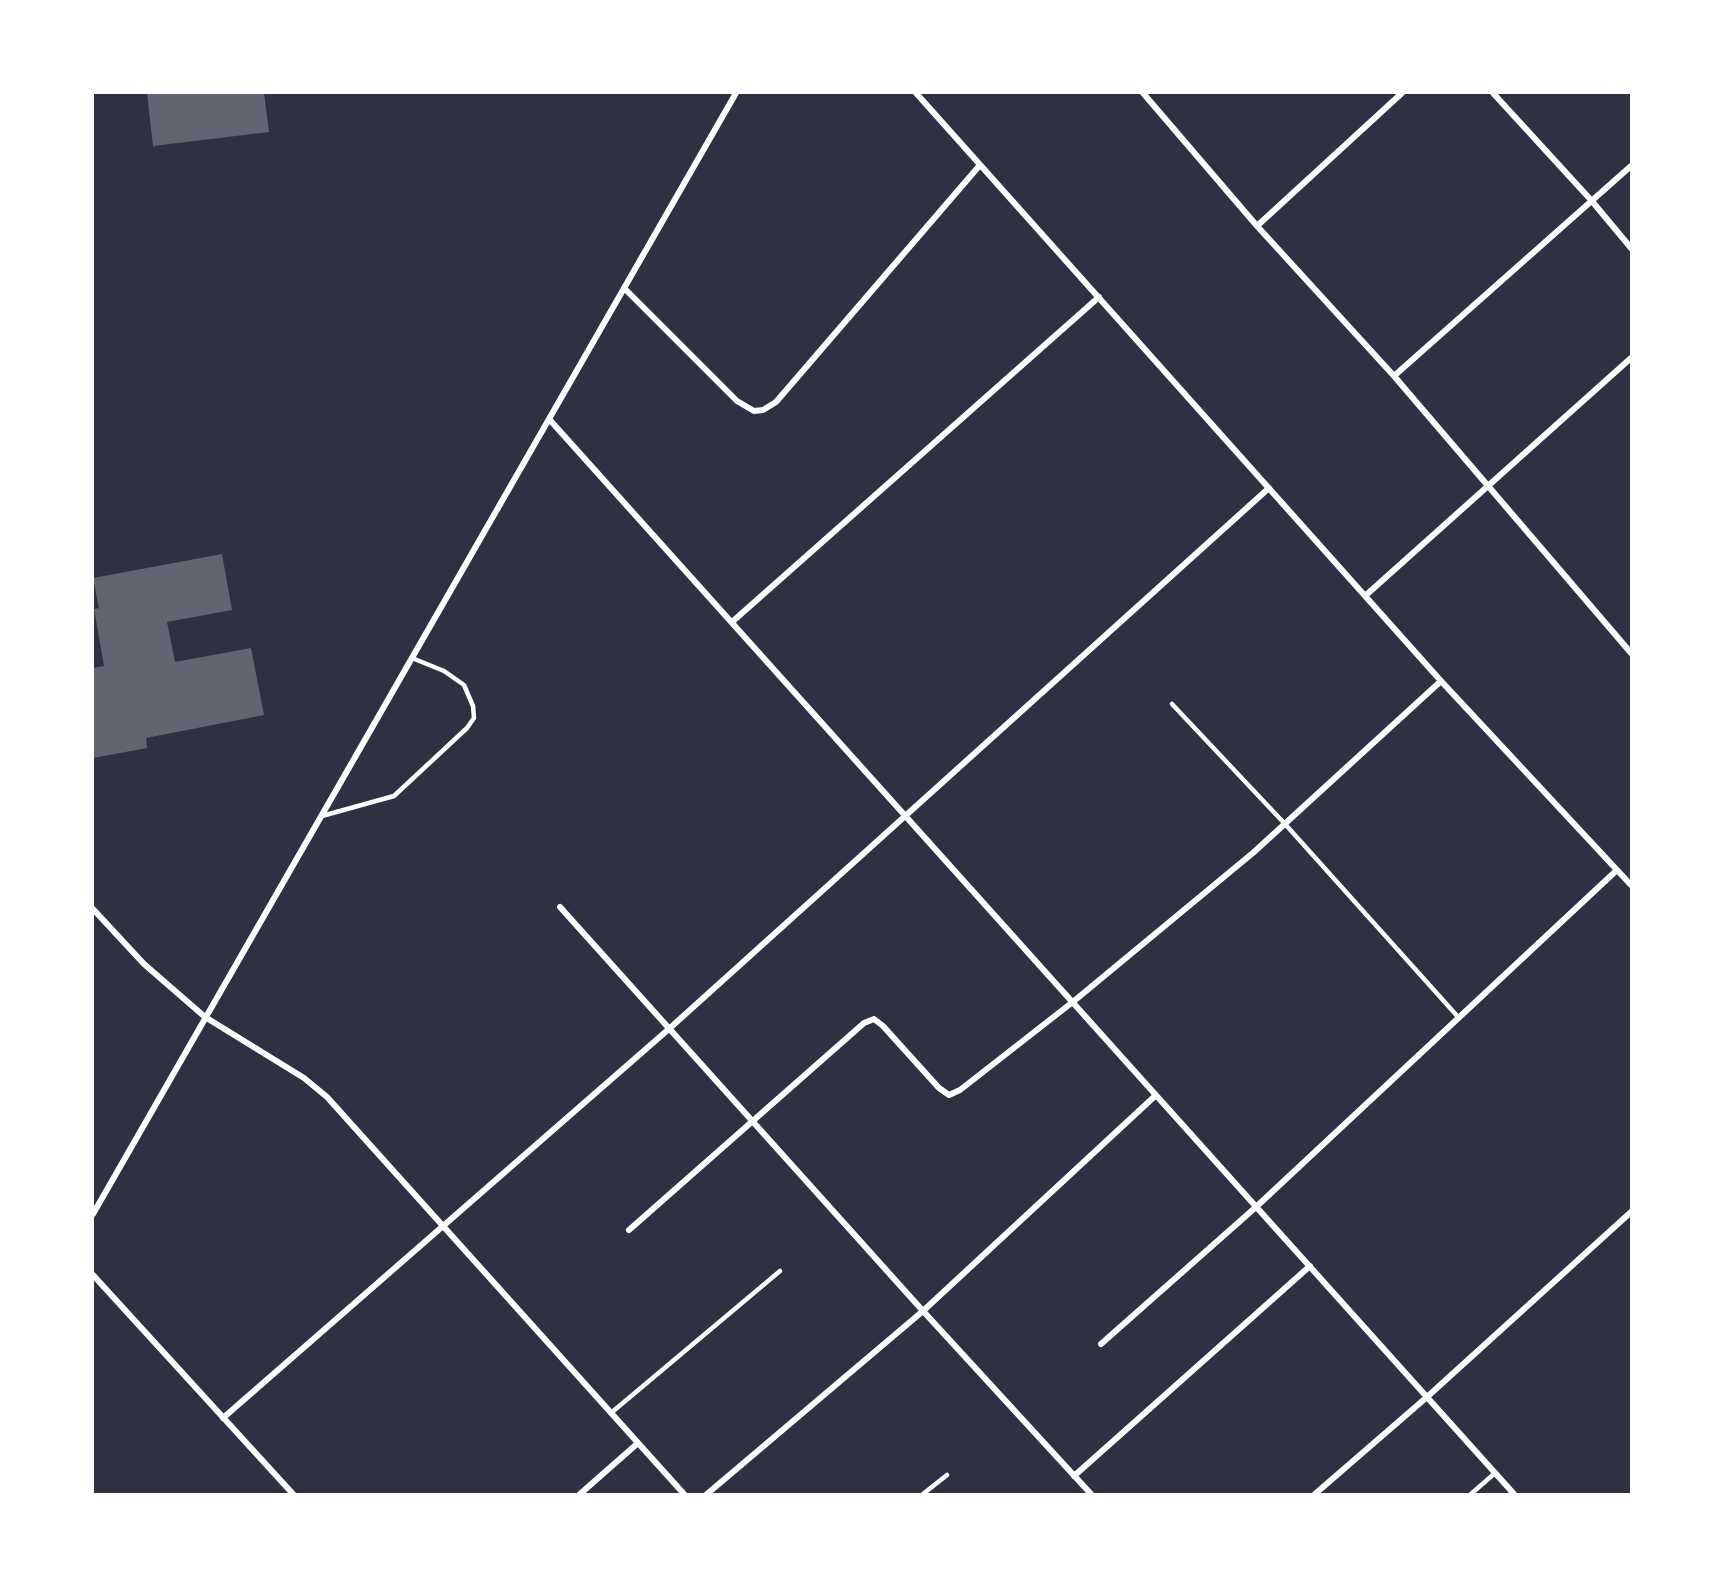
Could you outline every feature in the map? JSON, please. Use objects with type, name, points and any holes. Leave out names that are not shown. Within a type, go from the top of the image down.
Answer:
[{"type":"street","points":[[93,1214],[736,93]]},
{"type":"street","points":[[916,93],[1441,681],[1631,885]]},
{"type":"street","points":[[1143,93],[1257,226],[1394,376],[1631,653]]},
{"type":"street","points":[[1257,226],[1402,93]]},
{"type":"street","points":[[1493,93],[1591,200],[1631,248]]},
{"type":"street","points":[[624,288],[737,401],[754,411],[763,410],[777,402],[980,165]]},
{"type":"street","points":[[1394,376],[1631,166]]},
{"type":"street","points":[[732,622],[1099,297]]},
{"type":"street","points":[[1365,596],[1631,358]]},
{"type":"street","points":[[549,419],[1074,1001],[1155,1096],[1514,1494]]},
{"type":"street","points":[[223,1418],[670,1028],[1269,488]]},
{"type":"street","points":[[629,1230],[864,1023],[874,1019],[884,1026],[939,1088],[949,1095],[960,1090],[1074,1001],[1254,852],[1441,681]]},
{"type":"street","points":[[1101,1344],[1256,1207],[1617,870]]},
{"type":"street","points":[[560,907],[1090,1494]]},
{"type":"street","points":[[93,909],[144,964],[205,1017],[304,1078],[327,1097],[684,1494]]},
{"type":"street","points":[[707,1494],[923,1311],[1155,1096]]},
{"type":"street","points":[[1315,1494],[1427,1397],[1631,1212]]},
{"type":"street","points":[[1074,1476],[1310,1266]]},
{"type":"street","points":[[93,1275],[292,1494]]},
{"type":"street","points":[[580,1494],[639,1443]]},
{"type":"lane","points":[[322,816],[394,795],[458,736],[474,718],[473,706],[464,685],[444,671],[412,658]]},
{"type":"lane","points":[[1172,704],[1285,824],[1459,1018]]},
{"type":"lane","points":[[611,1413],[780,1271]]},
{"type":"lane","points":[[1471,1494],[1495,1473]]},
{"type":"lane","points":[[923,1494],[946,1475]]},
{"type":"building","points":[[147,93],[264,93],[269,132],[153,146]]},
{"type":"building","points":[[222,554],[232,610],[167,622],[175,662],[251,648],[264,715],[146,738],[147,748],[93,758],[93,668],[104,666],[94,609],[99,608],[93,578]]}]
